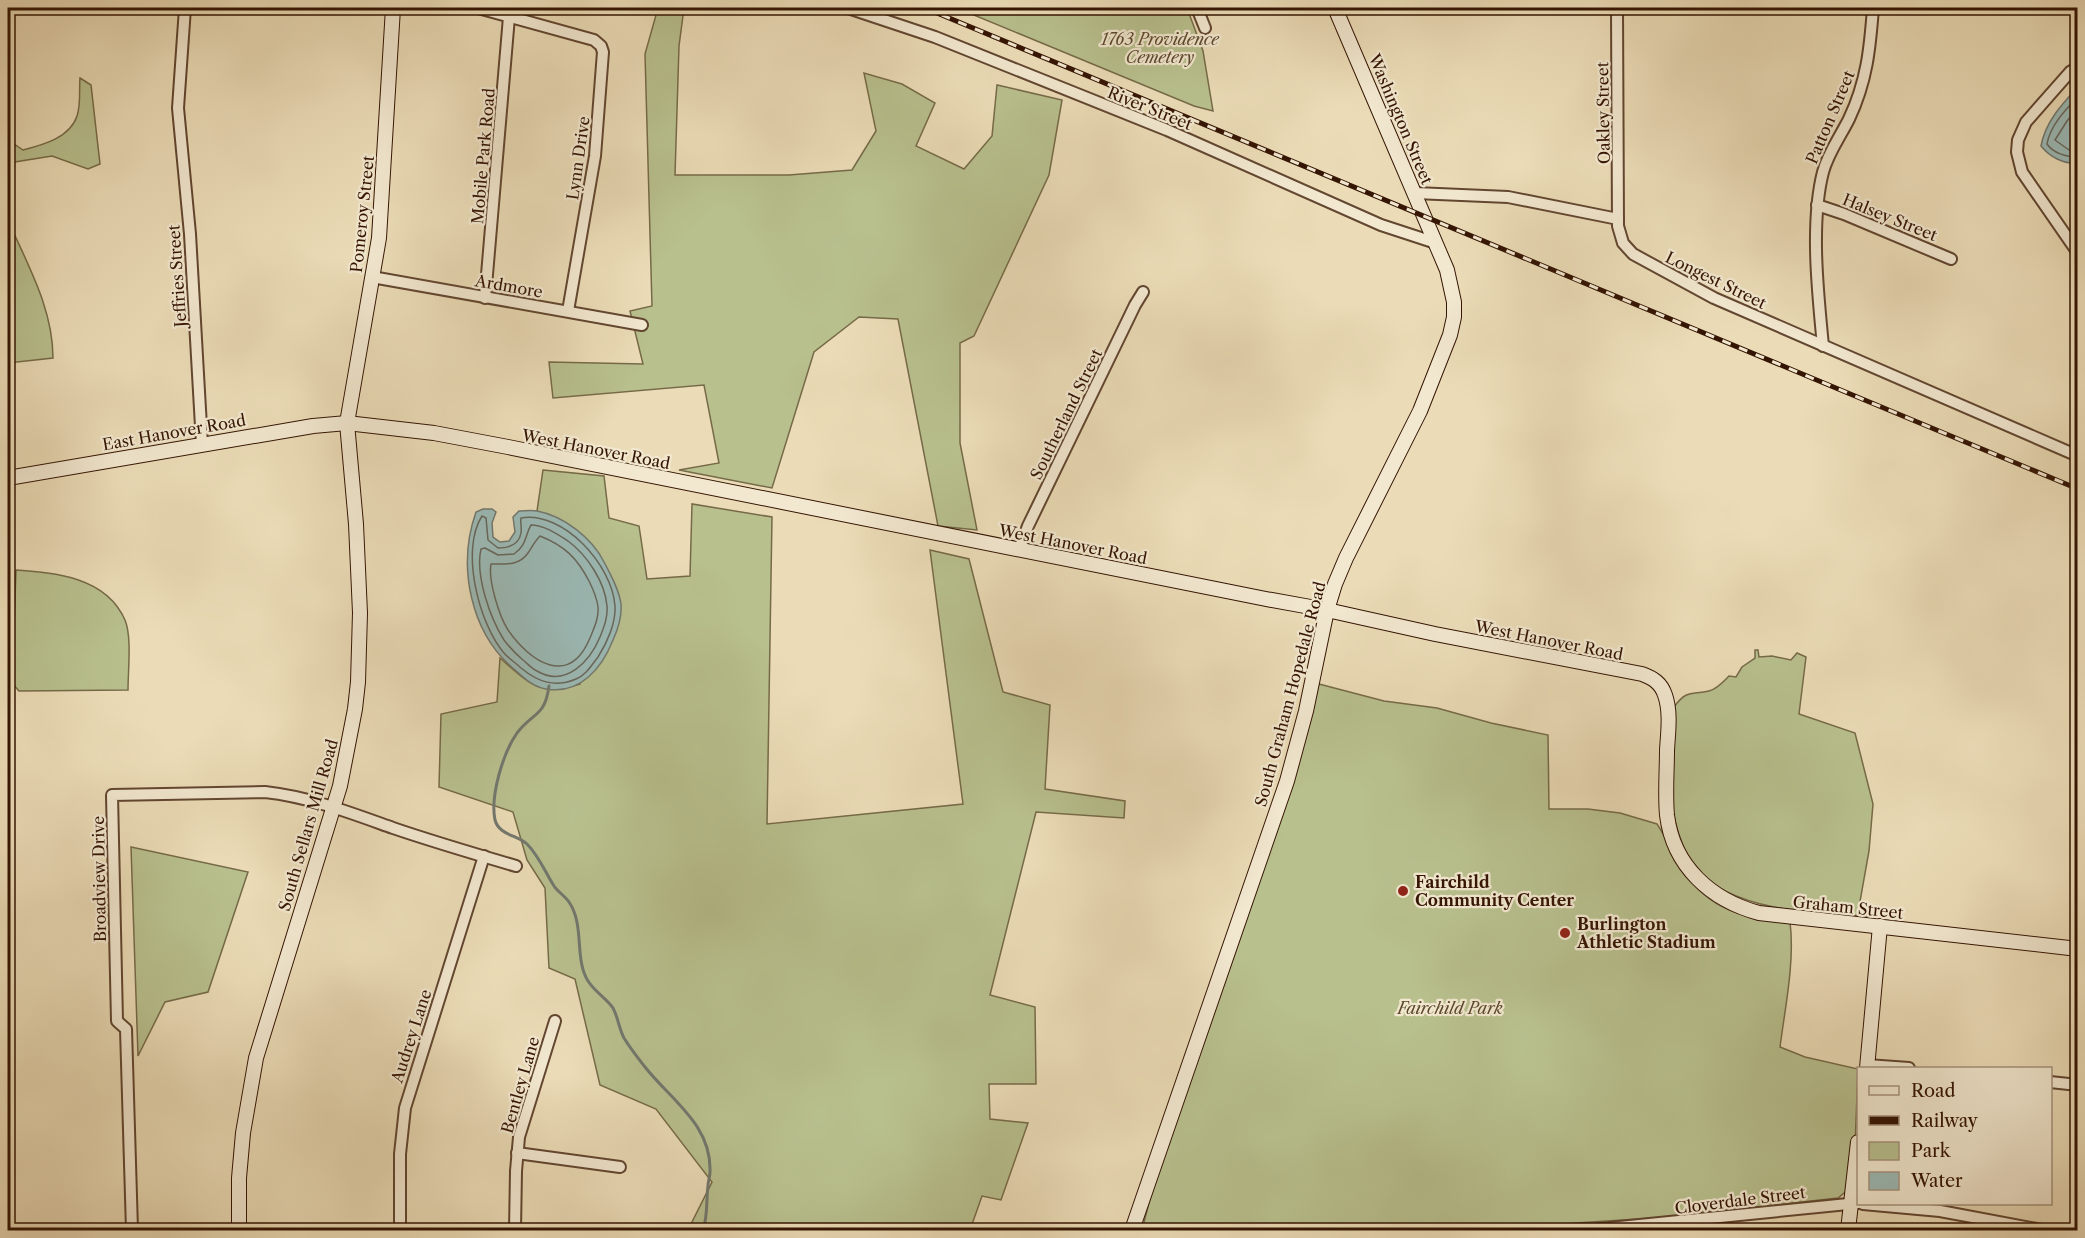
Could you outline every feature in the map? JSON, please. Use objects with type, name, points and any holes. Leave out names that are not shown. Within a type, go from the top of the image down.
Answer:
[{"type":"street","name":"Jeffries Street","points":[[185,8],[178,108],[190,234],[202,444]]},
{"type":"street","name":"Pomeroy Street","points":[[347,423],[379,238],[393,8]]},
{"type":"street","name":"Lynn Drive","points":[[469,8],[594,40],[601,46],[603,52],[595,156],[568,311]]},
{"type":"street","name":"River Street","points":[[848,8],[934,36],[1167,130],[1380,225],[1436,243]]},
{"type":"street","points":[[1197,8],[1205,28]]},
{"type":"street","name":"Washington Street","points":[[1335,8],[1436,243]]},
{"type":"street","name":"Oakley Street","points":[[1617,8],[1618,219]]},
{"type":"street","name":"Patton Street","points":[[1823,346],[1817,270],[1817,205],[1824,166],[1849,118],[1869,61],[1873,8]]},
{"type":"street","name":"Mobile Park Road","points":[[485,298],[509,17]]},
{"type":"street","points":[[2078,67],[2070,72],[2026,122],[2018,140],[2017,152],[2022,172],[2078,253]]},
{"type":"street","points":[[1415,193],[1508,196],[1618,219]]},
{"type":"street","name":"Halsey Street","points":[[1817,205],[1853,217],[1951,259]]},
{"type":"street","name":"Longest Street","points":[[1618,219],[1620,237],[1633,254],[1714,298],[2078,456]]},
{"type":"street","name":"South Graham Hopedale Road","points":[[1132,1230],[1287,781],[1308,703],[1327,610],[1346,558],[1412,430],[1450,335],[1454,317],[1454,291],[1436,243]]},
{"type":"street","name":"Ardmore","points":[[372,277],[642,325]]},
{"type":"street","name":"Southerland Street","points":[[1019,550],[1028,526],[1143,292]]},
{"type":"street","name":"East Hanover Road","points":[[8,478],[286,430],[347,423]]},
{"type":"street","name":"West Hanover Road","points":[[347,423],[434,433],[1642,674],[1654,680],[1663,690],[1668,708],[1667,815]]},
{"type":"street","name":"South Sellars Mill Road","points":[[239,1230],[239,1178],[243,1133],[256,1058],[333,807],[346,759],[355,710],[360,613],[347,423]]},
{"type":"street","name":"Broadview Drive","points":[[132,1230],[126,1029],[117,1021],[112,795],[265,792],[292,796],[516,866]]},
{"type":"street","name":"Graham Street","points":[[1667,815],[1677,850],[1692,874],[1704,887],[1731,904],[1759,913],[2078,949]]},
{"type":"street","name":"Audrey Lane","points":[[399,1230],[400,1154],[405,1108],[484,856]]},
{"type":"street","points":[[1867,1067],[1880,926]]},
{"type":"street","name":"Bentley Lane","points":[[515,1230],[517,1153],[525,1116],[555,1021]]},
{"type":"street","points":[[2052,1082],[2078,1085]]},
{"type":"street","points":[[517,1153],[620,1167]]},
{"type":"street","name":"Cloverdale Street","points":[[1590,1230],[1689,1222],[1857,1203]]},
{"type":"street","points":[[1848,1230],[1857,1205]]},
{"type":"street","name":"Cloverdale Street","points":[[1878,1205],[1940,1211],[2042,1230]]},
{"type":"green space","points":[[658,8],[684,8],[679,46],[675,175],[789,175],[852,170],[876,131],[864,73],[902,84],[935,103],[916,146],[964,169],[992,136],[997,85],[1062,100],[1049,175],[974,336],[960,343],[960,443],[977,530],[938,526],[898,319],[859,317],[814,352],[772,488],[679,470],[719,463],[704,385],[553,398],[549,362],[643,364],[630,311],[652,306],[645,54]]},
{"type":"green space","name":"1763 Providence Cemetery","points":[[957,8],[1187,8],[1203,51],[1213,111],[1194,106]]},
{"type":"green space","points":[[80,78],[91,85],[100,164],[88,169],[52,156],[8,163],[8,140],[23,150],[54,139],[68,130],[78,112]]},
{"type":"green space","points":[[8,220],[44,304],[52,340],[53,358],[8,363]]},
{"type":"green space","points":[[543,470],[604,476],[609,518],[639,526],[647,579],[690,576],[692,504],[772,517],[767,824],[963,804],[930,550],[969,559],[1003,692],[1050,705],[1045,789],[1125,801],[1124,818],[1036,812],[990,995],[1035,1007],[1036,1084],[989,1084],[990,1119],[1028,1123],[1001,1200],[982,1196],[970,1230],[688,1230],[712,1182],[656,1109],[600,1085],[575,979],[549,968],[545,888],[527,860],[513,812],[439,787],[441,714],[497,702],[500,658],[527,681],[544,688],[566,688],[580,684],[562,521],[537,511]]},
{"type":"green space","points":[[16,570],[47,573],[78,580],[106,594],[117,606],[127,627],[128,690],[19,691],[12,683]]},
{"type":"green space","points":[[1755,650],[1758,650],[1759,657],[1772,656],[1791,660],[1797,653],[1806,657],[1799,714],[1855,733],[1873,804],[1869,851],[1859,907],[1868,916],[1799,911],[1751,901],[1729,893],[1710,882],[1695,867],[1683,846],[1672,807],[1674,707],[1686,695],[1712,690],[1729,676],[1736,677],[1742,667],[1755,658]]},
{"type":"green space","name":"Fairchild Park","points":[[1319,684],[1384,701],[1437,708],[1491,723],[1548,735],[1549,809],[1588,809],[1620,813],[1657,824],[1681,869],[1692,883],[1716,903],[1742,915],[1790,922],[1790,968],[1780,1047],[1805,1057],[1857,1069],[1855,1147],[1850,1188],[1838,1198],[1668,1217],[1513,1230],[1142,1230],[1157,1172],[1297,760]]},
{"type":"green space","points":[[131,847],[248,872],[208,992],[165,1002],[138,1056]]},
{"type":"water","points":[[2077,88],[2077,163],[2072,163],[2057,159],[2041,146],[2050,122]]},
{"type":"water","points":[[492,509],[496,512],[492,523],[493,537],[500,542],[509,541],[515,532],[513,517],[519,511],[537,511],[557,518],[576,529],[599,553],[604,562],[618,593],[621,604],[620,618],[615,636],[603,660],[579,684],[558,690],[546,689],[529,682],[500,655],[487,637],[478,618],[468,576],[470,533],[476,512]]},
{"type":"waterway","points":[[549,686],[545,703],[517,733],[507,752],[496,787],[495,820],[500,829],[527,844],[554,886],[569,902],[577,921],[581,963],[588,981],[613,1008],[622,1034],[631,1049],[688,1114],[704,1140],[709,1155],[710,1172],[703,1230]]},
{"type":"railway","points":[[925,8],[2078,489]]},
{"type":"place","name":"Fairchild Community Center","points":[[1403,891]]},
{"type":"place","name":"Burlington Athletic Stadium","points":[[1565,933]]}]
